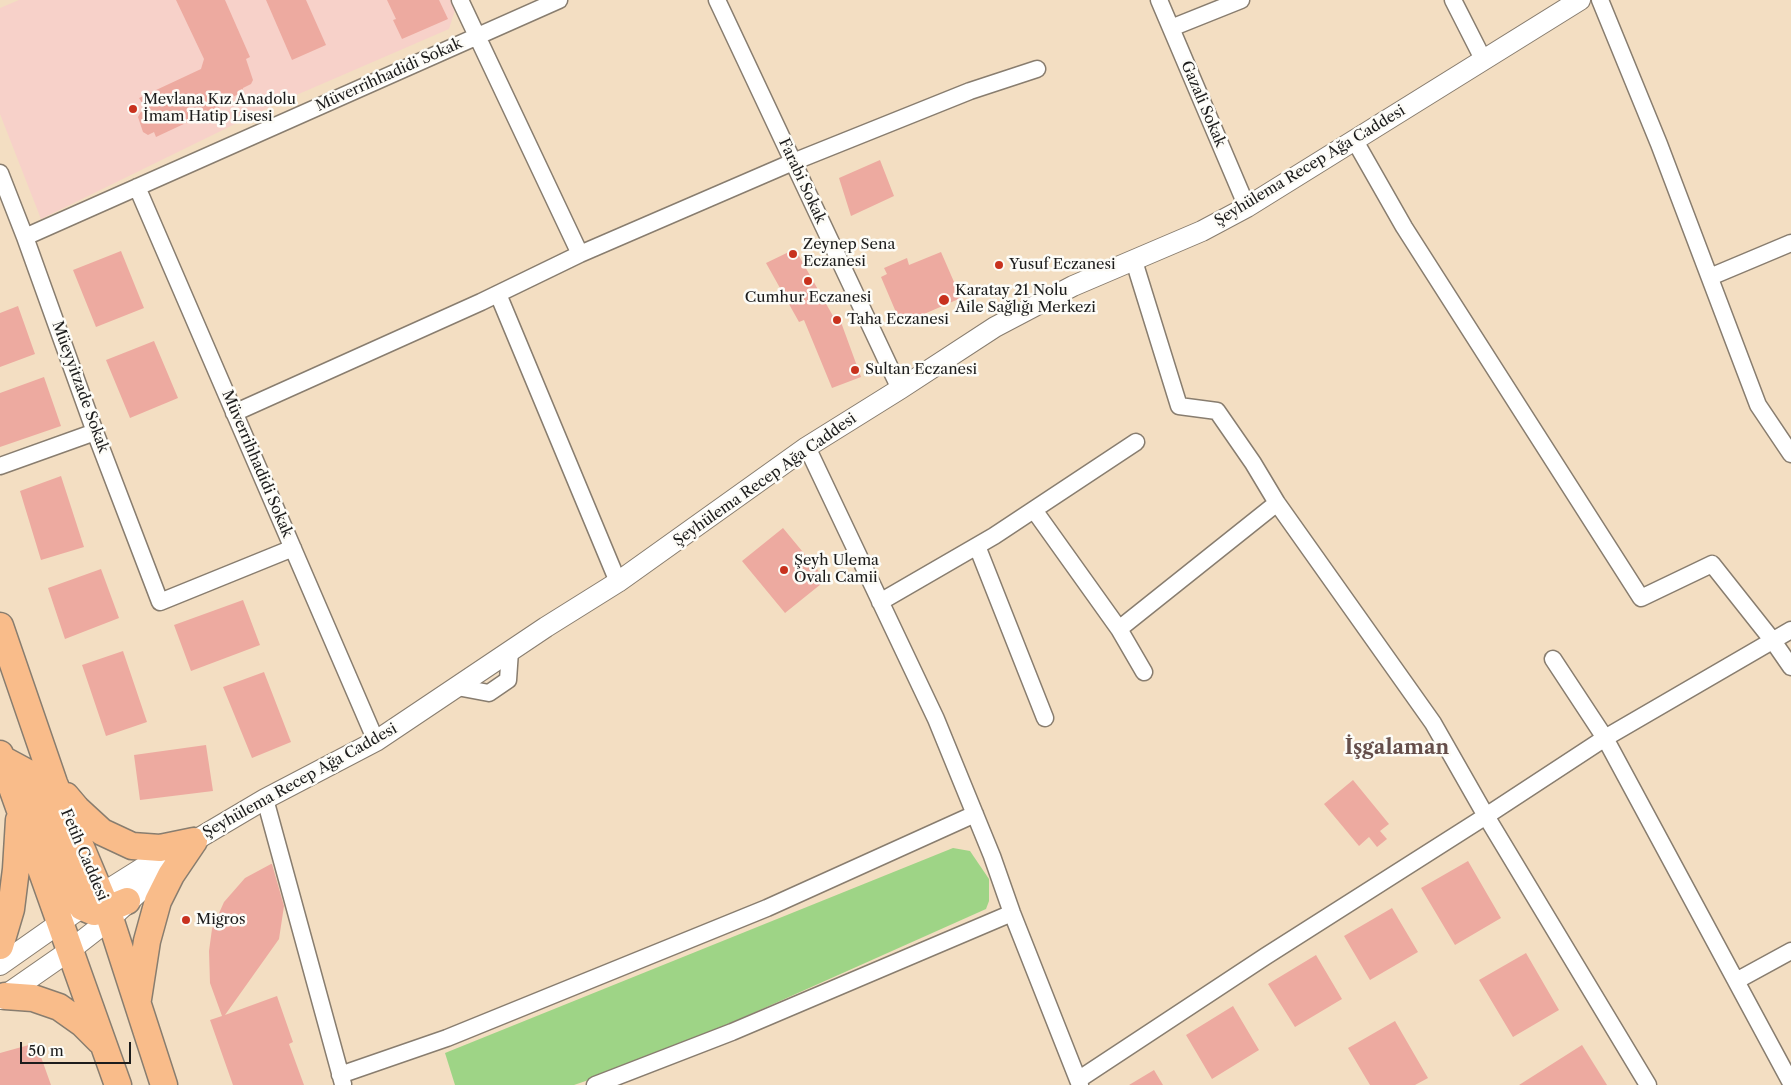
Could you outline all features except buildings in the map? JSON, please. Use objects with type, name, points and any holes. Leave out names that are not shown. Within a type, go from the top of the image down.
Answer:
[{"type":"main road","name":"Fetih Caddesi","points":[[0,626],[54,783],[138,1003],[164,1083]]},
{"type":"main road","points":[[1,756],[118,1085]]},
{"type":"main road","points":[[1,756],[28,773],[75,894],[104,910]]},
{"type":"main road","points":[[54,783],[76,809],[102,832],[132,846],[160,848],[194,841]]},
{"type":"main road","points":[[0,946],[11,909],[16,869],[19,807]]},
{"type":"main road","points":[[138,1003],[147,942],[158,901],[171,875],[194,841]]},
{"type":"main road","points":[[60,923],[84,922],[104,910]]},
{"type":"main road","points":[[104,910],[104,943],[143,1047],[164,1083]]},
{"type":"main road","points":[[2,998],[32,998],[59,1007],[83,1024],[104,1046]]},
{"type":"street","points":[[460,0],[580,254]]},
{"type":"street","name":"Müverrihhadidi Sokak","points":[[26,237],[559,0]]},
{"type":"street","name":"Farabi Sokak","points":[[717,0],[900,389]]},
{"type":"street","name":"Gazali Sokak","points":[[1159,0],[1246,207]]},
{"type":"street","points":[[1171,28],[1241,0]]},
{"type":"street","points":[[1453,0],[1483,59]]},
{"type":"street","name":"Şeyhülema Recep Ağa Caddesi","points":[[2,998],[70,951],[104,910],[152,862],[194,841],[265,799],[376,742],[510,651],[618,582],[807,447],[995,327],[1073,286],[1202,231],[1246,207],[1580,0]]},
{"type":"street","points":[[1600,0],[1659,144],[1758,404],[1791,454]]},
{"type":"street","points":[[234,413],[498,294],[580,254],[793,162],[970,91],[1037,69]]},
{"type":"street","points":[[1355,141],[1404,227],[1641,598],[1712,564],[1773,641],[1791,667]]},
{"type":"street","name":"Müeyyitzade Sokak","points":[[0,173],[26,237],[95,432],[160,602],[293,548]]},
{"type":"street","name":"Müverrihhadidi Sokak","points":[[137,187],[376,742]]},
{"type":"street","points":[[1710,277],[1791,243]]},
{"type":"street","points":[[1134,261],[1179,406],[1217,411],[1253,463],[1277,503],[1433,723],[1486,816],[1648,1085]]},
{"type":"street","points":[[498,294],[618,582]]},
{"type":"street","points":[[0,466],[95,432]]},
{"type":"street","points":[[880,602],[977,546],[1136,442]]},
{"type":"street","points":[[807,447],[936,720],[992,856],[1012,913],[1079,1083],[1266,956],[1605,738],[1791,630]]},
{"type":"street","points":[[1119,629],[1277,503]]},
{"type":"street","points":[[1034,510],[1119,629],[1144,672]]},
{"type":"street","points":[[977,546],[1045,718]]},
{"type":"street","points":[[1553,659],[1605,738],[1791,1083]]},
{"type":"street","points":[[265,799],[342,1080],[767,908],[975,814]]},
{"type":"street","name":"Şeyhülema Recep Ağa Caddesi","points":[[104,910],[194,841]]},
{"type":"street","points":[[595,1085],[732,1032],[1012,913]]},
{"type":"street","points":[[0,965],[60,923]]},
{"type":"street","points":[[1736,981],[1791,951]]},
{"type":"shaded area","name":"Mevlana Kız Anadolu İmam Hatip Lisesi","points":[[19,0],[451,0],[455,10],[449,29],[278,103],[41,219],[0,114],[0,8]]},
{"type":"green space","points":[[953,848],[970,851],[989,879],[989,901],[986,909],[742,1018],[615,1071],[574,1085],[455,1085],[445,1053]]},
{"type":"place","name":"Mevlana Kız Anadolu İmam Hatip Lisesi","points":[[133,109]]},
{"type":"place","name":"Zeynep Sena Eczanesi","points":[[793,254]]},
{"type":"place","name":"Yusuf Eczanesi","points":[[999,265]]},
{"type":"place","name":"Cumhur Eczanesi","points":[[808,281]]},
{"type":"place","name":"Karatay 21 Nolu Aile Sağlığı Merkezi","points":[[944,300]]},
{"type":"place","name":"Taha Eczanesi","points":[[837,320]]},
{"type":"place","name":"Sultan Eczanesi","points":[[855,370]]},
{"type":"place","name":"Şeyh Ulema Ovalı Camii","points":[[784,570]]},
{"type":"place","name":"Migros","points":[[186,920]]},
{"type":"district","name":"İşgalaman","points":[[1397,748]]}]
